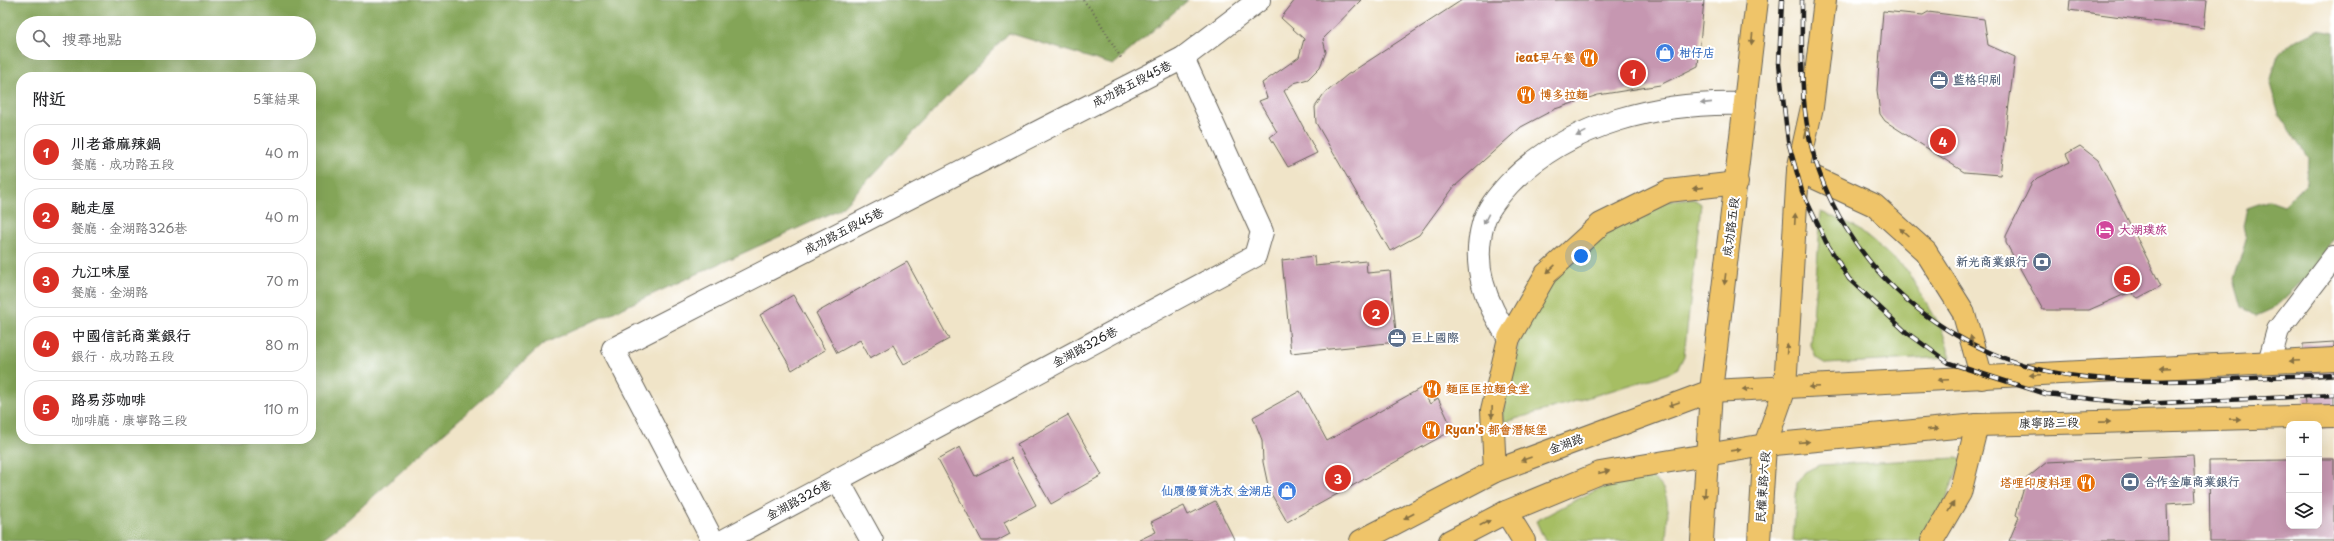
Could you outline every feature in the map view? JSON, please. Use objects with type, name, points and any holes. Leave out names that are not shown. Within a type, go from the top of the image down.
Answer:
[{"type":"main road","name":"成功路五段","points":[[1707,454],[1711,391],[1737,183],[1757,0]]},
{"type":"main road","points":[[1825,0],[1812,107],[1798,170],[1784,388],[2334,359]]},
{"type":"main road","points":[[1798,170],[1874,205],[1926,252],[1963,311],[1982,378]]},
{"type":"main road","points":[[1495,471],[1492,410],[1509,338],[1546,274],[1600,224],[1668,191],[1737,183]]},
{"type":"main road","name":"金湖路","points":[[1361,541],[1495,471],[1711,391],[1784,388]]},
{"type":"main road","name":"民權東路六段","points":[[1759,541],[1765,445],[1784,388]]},
{"type":"main road","name":"康寧路三段","points":[[1765,445],[1977,425],[2334,416]]},
{"type":"main road","points":[[1932,541],[1960,493],[1977,425]]},
{"type":"main road","points":[[1450,541],[1506,512],[1600,473],[1765,445]]},
{"type":"main road","points":[[1702,541],[1707,454]]},
{"type":"main road","points":[[1506,512],[1524,541]]},
{"type":"street","name":"成功路五段45巷","points":[[713,541],[613,348],[1183,58],[1259,0]]},
{"type":"street","name":"金湖路326巷","points":[[723,541],[1255,256],[1262,232],[1183,58]]},
{"type":"street","points":[[1509,338],[1492,312],[1484,291],[1480,270],[1479,248],[1483,223],[1498,196],[1520,173],[1562,144],[1586,132],[1631,116],[1711,102],[1745,104]]},
{"type":"street","points":[[2269,362],[2278,330],[2334,256]]},
{"type":"street","points":[[838,480],[872,541]]},
{"type":"path","points":[[1083,0],[1095,14],[1126,66],[1133,84]]},
{"type":"green space","points":[[0,0],[1188,0],[1113,65],[1009,33],[840,209],[543,344],[346,521],[319,541],[0,541]]},
{"type":"green space","points":[[2317,30],[2334,33],[2334,237],[2313,271],[2274,308],[2256,316],[2242,307],[2234,279],[2246,240],[2243,225],[2247,208],[2270,200],[2284,205],[2307,182],[2308,158],[2279,115],[2270,84],[2278,54],[2296,40]]},
{"type":"green space","points":[[1693,198],[1701,204],[1684,356],[1678,368],[1667,374],[1505,422],[1502,415],[1519,340],[1533,308],[1577,251],[1656,202]]},
{"type":"green space","points":[[1821,212],[1853,225],[1906,269],[1941,327],[1951,357],[1826,364],[1816,358],[1811,345]]},
{"type":"green space","points":[[1960,459],[1961,462],[1929,541],[1793,541],[1797,483],[1805,472],[1819,465]]},
{"type":"green space","points":[[1646,475],[1662,486],[1665,494],[1668,512],[1666,541],[1545,541],[1536,521],[1576,500],[1617,482]]},
{"type":"building","points":[[1295,0],[1361,0],[1323,39],[1326,52],[1320,67],[1308,79],[1294,83],[1284,91],[1317,153],[1288,167],[1270,137],[1277,132],[1259,101],[1267,98],[1262,83],[1299,57],[1304,39],[1281,18]]},
{"type":"building","points":[[1462,0],[1704,0],[1698,66],[1660,85],[1598,95],[1555,109],[1521,127],[1454,187],[1419,235],[1390,251],[1316,123],[1315,107],[1323,95],[1347,75]]},
{"type":"building","points":[[2070,0],[2207,0],[2204,28],[2069,10]]},
{"type":"building","points":[[1883,11],[1923,15],[1928,12],[1984,19],[1988,45],[2015,57],[2000,175],[1964,172],[1885,121],[1880,114],[1877,90]]},
{"type":"building","points":[[2080,146],[2098,160],[2161,286],[2138,298],[2130,292],[2089,310],[2043,310],[2006,243],[2006,236],[2032,183],[2037,178],[2070,162],[2066,154]]},
{"type":"building","points":[[1314,256],[1315,266],[1366,261],[1367,273],[1390,271],[1397,342],[1291,353],[1282,260]]},
{"type":"building","points":[[907,262],[949,339],[904,364],[893,345],[870,358],[860,340],[837,353],[816,313]]},
{"type":"building","points":[[793,295],[825,350],[792,370],[760,315]]},
{"type":"building","points":[[2334,342],[2334,376],[2302,379],[2303,344]]},
{"type":"building","points":[[1421,388],[1430,404],[1438,398],[1453,430],[1287,522],[1269,490],[1263,462],[1262,440],[1253,417],[1300,391],[1327,441]]},
{"type":"building","points":[[2334,394],[2334,427],[2322,428],[2322,421],[2308,421],[2304,396]]},
{"type":"building","points":[[1068,415],[1102,475],[1051,504],[1017,444]]},
{"type":"building","points":[[960,447],[975,476],[1011,458],[1036,505],[1004,522],[1010,534],[997,541],[982,541],[938,459]]},
{"type":"building","points":[[2193,455],[2196,502],[2167,504],[2168,541],[2009,541],[2019,517],[2016,515],[2026,479],[2047,462]]},
{"type":"building","points":[[2322,459],[2334,459],[2334,541],[2210,541],[2209,461],[2286,460],[2286,529],[2322,529]]},
{"type":"building","points":[[1215,501],[1235,541],[1137,541],[1156,532],[1151,522],[1184,506],[1188,515]]},
{"type":"railway","points":[[1782,0],[1779,64],[1788,141],[1802,191],[1826,242],[1849,279],[1906,332],[1949,363],[2046,394],[2139,404],[2334,395]]},
{"type":"railway","points":[[1802,0],[1802,69],[1804,103],[1809,136],[1823,183],[1845,227],[1874,266],[1908,301],[1947,330],[1990,352],[2036,368],[2084,377],[2115,380],[2178,381],[2334,374]]},
{"type":"place","name":"柑仔店","points":[[1665,53]]},
{"type":"place","name":"ieat早午餐","points":[[1589,58]]},
{"type":"place","name":"川老爺麻辣鍋","points":[[1633,73]]},
{"type":"place","name":"藍格印刷","points":[[1939,80]]},
{"type":"place","name":"博多拉麵","points":[[1526,95]]},
{"type":"place","name":"中國信託商業銀行","points":[[1943,141]]},
{"type":"place","name":"大湖璞旅","points":[[2105,230]]},
{"type":"place","name":"新光商業銀行","points":[[2042,262]]},
{"type":"place","name":"路易莎咖啡","points":[[2127,279]]},
{"type":"place","name":"馳走屋","points":[[1376,313]]},
{"type":"place","name":"巨上國際","points":[[1397,338]]},
{"type":"place","name":"麵匡匡拉麵食堂","points":[[1432,389]]},
{"type":"place","name":"Ryan's 都會潛艇堡","points":[[1431,430]]},
{"type":"place","name":"九江味屋","points":[[1338,478]]},
{"type":"place","name":"合作金庫商業銀行","points":[[2130,482]]},
{"type":"place","name":"塔哩印度料理","points":[[2086,483]]},
{"type":"place","name":"仙履優質洗衣 金湖店","points":[[1287,491]]}]
